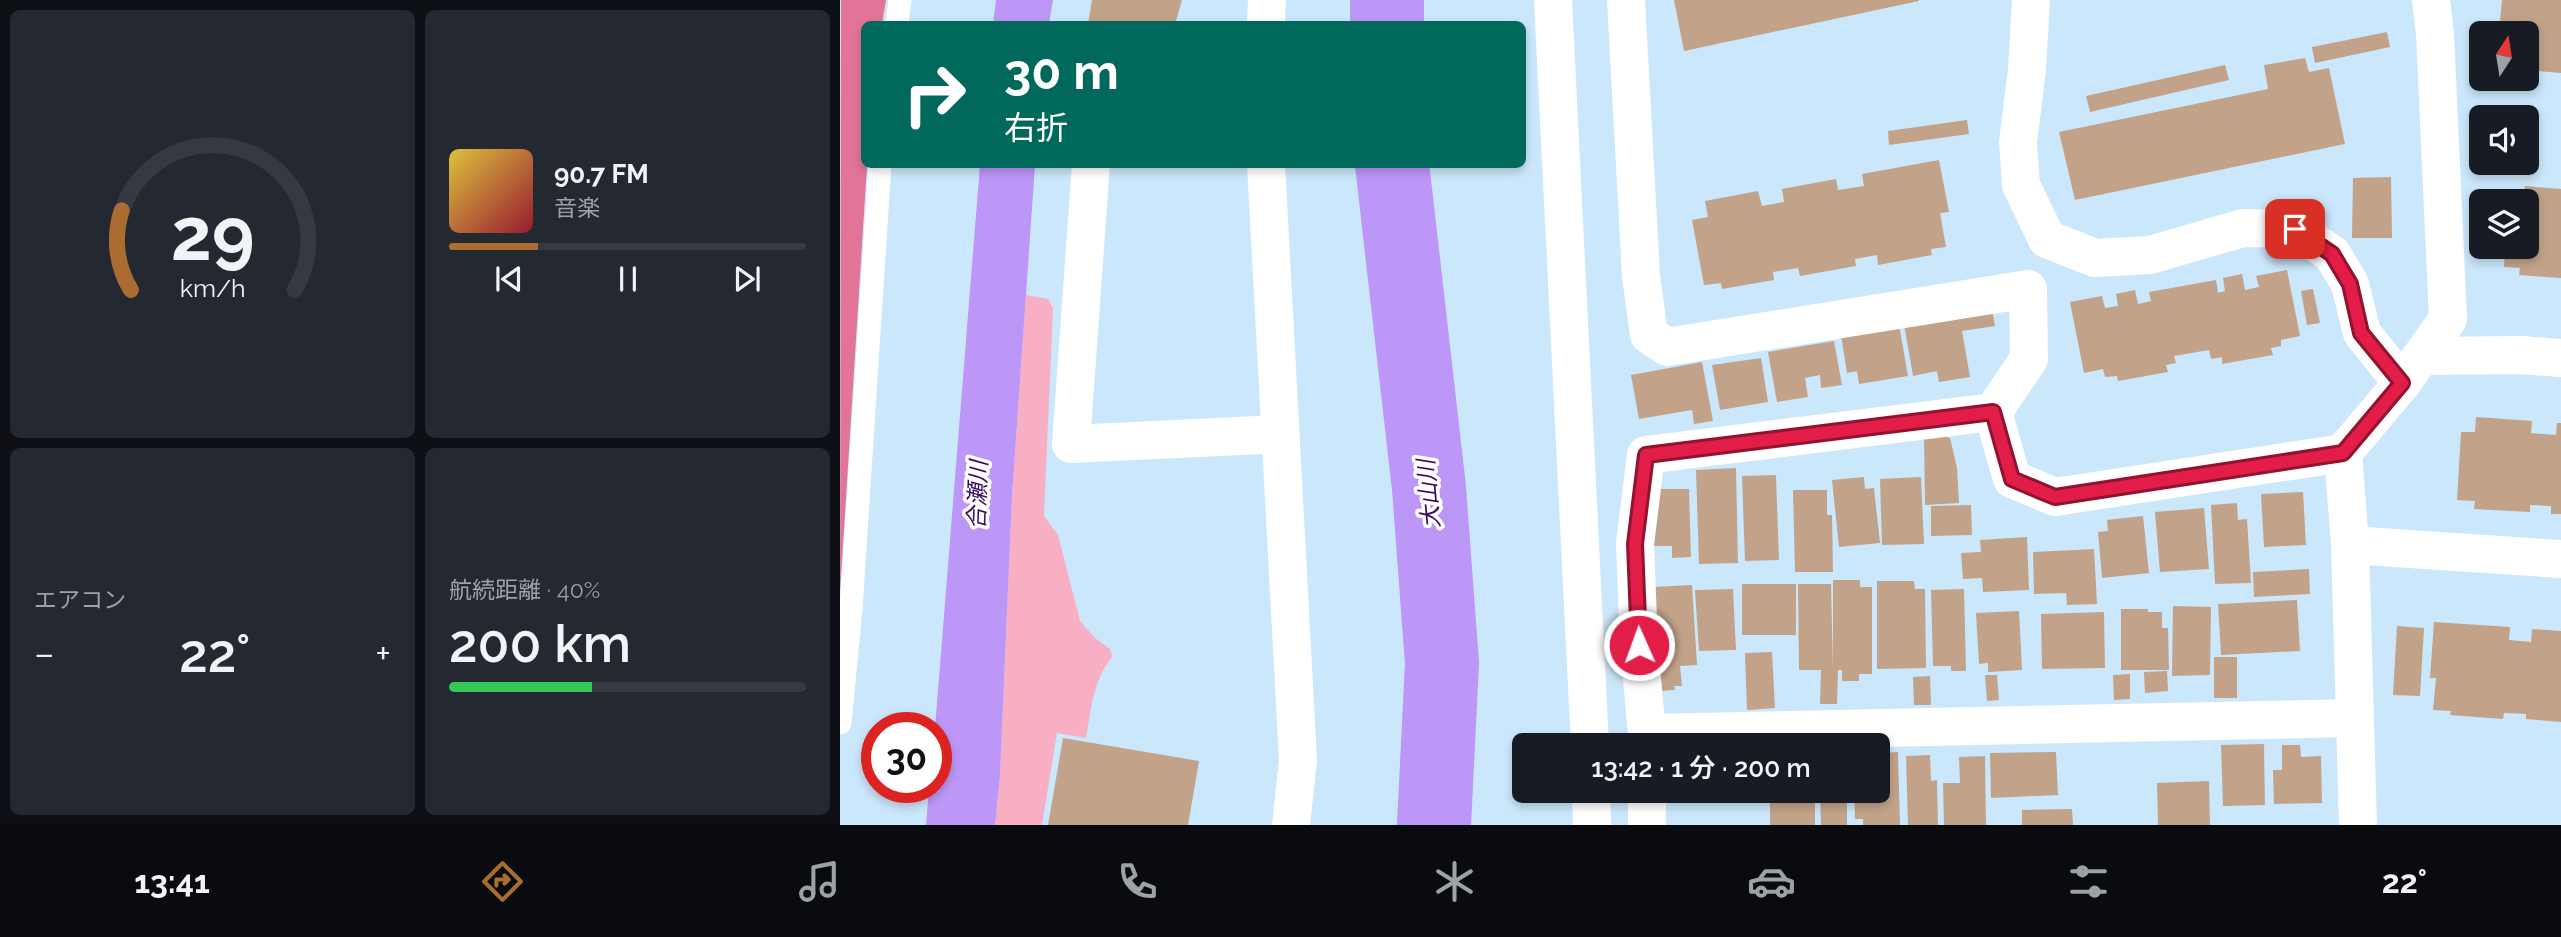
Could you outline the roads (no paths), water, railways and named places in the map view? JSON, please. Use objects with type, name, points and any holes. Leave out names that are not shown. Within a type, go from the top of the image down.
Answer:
[{"type":"street","points":[[1266,21],[1267,0]]},
{"type":"street","points":[[1553,0],[1589,733]]},
{"type":"street","points":[[1626,0],[1641,276],[1649,335],[1667,347],[2028,289],[2029,359],[1993,412],[1646,455],[1635,544],[1639,645],[1647,733]]},
{"type":"street","points":[[2031,0],[2027,70],[2018,142],[2021,185],[2047,239],[2095,258],[2150,255],[2243,228],[2295,229],[2332,254],[2350,284],[2361,333],[2412,370],[2521,355],[2561,358]]},
{"type":"street","points":[[1993,412],[2012,479],[2055,497],[2343,453],[2412,370],[2448,318],[2435,34],[2431,0]]},
{"type":"street","points":[[1091,168],[1071,444],[1280,434]]},
{"type":"street","points":[[1266,168],[1298,760],[1291,825]]},
{"type":"street","points":[[2343,453],[2350,545],[2358,825]]},
{"type":"street","points":[[2350,545],[2561,559]]},
{"type":"street","points":[[1850,733],[2355,718]]},
{"type":"street","points":[[1591,803],[1592,825]]},
{"type":"street","points":[[1647,803],[1647,825]]},
{"type":"lane","points":[[897,21],[900,0]]},
{"type":"lane","points":[[840,723],[851,609],[880,168]]},
{"type":"water","points":[[996,0],[1053,0],[1050,21],[993,21]]},
{"type":"water","name":"合瀬川","points":[[980,168],[1035,168],[1012,496],[1000,776],[995,825],[926,825],[928,803],[952,803],[952,712],[936,712]]},
{"type":"waterway","name":"大山川","points":[[1387,0],[1387,21]]},
{"type":"waterway","name":"大山川","points":[[1392,168],[1429,488],[1442,663],[1434,825]]}]
